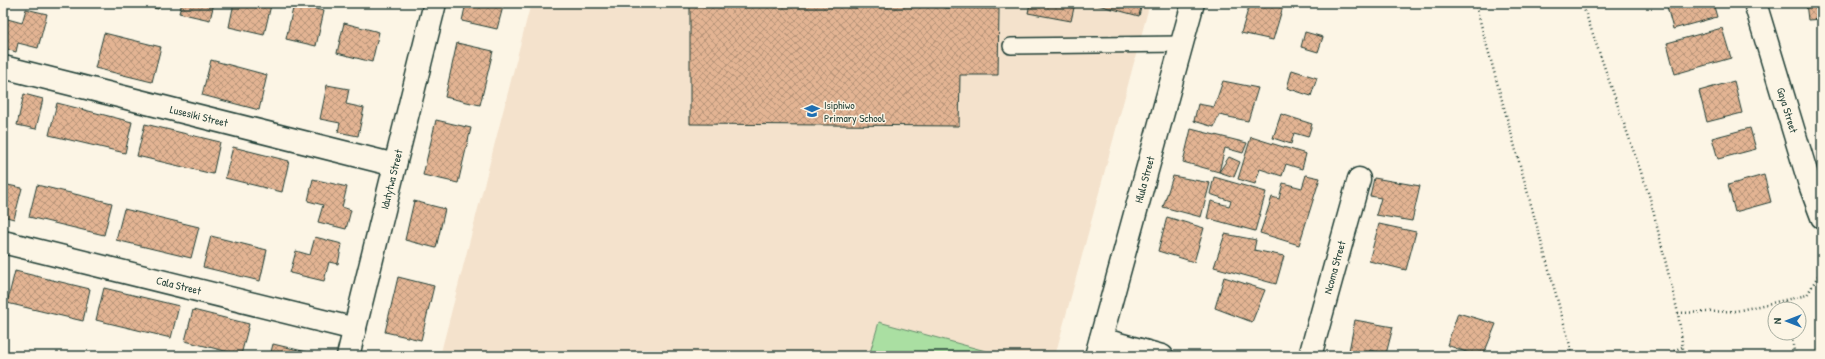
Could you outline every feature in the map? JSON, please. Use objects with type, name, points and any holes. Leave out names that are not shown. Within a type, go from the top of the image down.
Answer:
[{"type":"street","name":"Idutytwa Street","points":[[348,356],[435,3]]},
{"type":"street","name":"Hlula Street","points":[[1098,347],[1193,3]]},
{"type":"street","name":"Gaya Street","points":[[1755,3],[1810,185],[1822,217]]},
{"type":"street","name":"Lusesiki Street","points":[[3,68],[395,165]]},
{"type":"street","name":"Ncoma Street","points":[[1310,356],[1359,179]]},
{"type":"street","name":"Cala Street","points":[[3,242],[355,329]]},
{"type":"street","points":[[1098,347],[1162,356]]},
{"type":"lane","points":[[1011,46],[1182,44]]},
{"type":"path","points":[[1475,3],[1574,356]]},
{"type":"path","points":[[1582,3],[1650,198],[1678,313],[1684,356]]},
{"type":"path","points":[[1786,301],[1806,295],[1822,269]]},
{"type":"path","points":[[1678,313],[1736,311],[1767,305]]},
{"type":"path","points":[[1792,341],[1794,351],[1797,356]]},
{"type":"path","points":[[1663,356],[1682,347]]},
{"type":"shaded area","name":"Isiphiwo Primary School","points":[[531,3],[1150,3],[1055,356],[440,356]]},
{"type":"green space","points":[[879,322],[1004,356],[869,356]]},
{"type":"building","points":[[132,3],[160,3],[158,9]]},
{"type":"building","points":[[182,3],[214,3],[210,20],[179,13]]},
{"type":"building","points":[[234,3],[261,3],[271,5],[264,35],[229,27]]},
{"type":"building","points":[[466,3],[504,3],[497,29],[462,21]]},
{"type":"building","points":[[690,3],[945,3],[945,8],[999,9],[998,75],[960,75],[959,126],[690,124]]},
{"type":"building","points":[[1030,3],[1075,3],[1071,21],[1028,13]]},
{"type":"building","points":[[1099,3],[1142,3],[1139,16],[1098,5]]},
{"type":"building","points":[[1250,3],[1284,3],[1273,40],[1241,33]]},
{"type":"building","points":[[1666,3],[1713,3],[1717,17],[1673,29]]},
{"type":"building","points":[[1806,3],[1822,3],[1822,19],[1808,20]]},
{"type":"building","points":[[294,4],[324,11],[316,46],[286,39]]},
{"type":"building","points":[[26,9],[47,14],[38,48],[18,43],[16,52],[3,48],[4,18],[22,23]]},
{"type":"building","points":[[344,23],[379,32],[372,62],[337,53]]},
{"type":"building","points":[[1722,28],[1731,58],[1675,74],[1667,43]]},
{"type":"building","points":[[1305,32],[1323,37],[1318,52],[1301,47]]},
{"type":"building","points":[[104,33],[161,47],[152,82],[95,68]]},
{"type":"building","points":[[457,43],[493,51],[480,105],[445,97]]},
{"type":"building","points":[[211,60],[267,75],[259,110],[202,95]]},
{"type":"building","points":[[1292,70],[1317,78],[1311,96],[1287,88]]},
{"type":"building","points":[[1223,81],[1258,88],[1248,121],[1219,115],[1214,127],[1194,121],[1198,104],[1214,107]]},
{"type":"building","points":[[1734,81],[1742,113],[1707,122],[1699,91]]},
{"type":"building","points":[[327,85],[349,89],[346,104],[364,108],[358,136],[338,132],[340,123],[320,119]]},
{"type":"building","points":[[24,94],[43,99],[36,129],[17,125]]},
{"type":"building","points":[[57,103],[132,122],[125,153],[49,135]]},
{"type":"building","points":[[1281,114],[1312,124],[1308,137],[1294,133],[1291,144],[1273,138]]},
{"type":"building","points":[[436,120],[471,128],[458,183],[423,175]]},
{"type":"building","points":[[145,124],[220,142],[213,174],[137,156]]},
{"type":"building","points":[[1750,128],[1756,149],[1718,159],[1712,138]]},
{"type":"building","points":[[1191,129],[1247,143],[1243,153],[1225,148],[1219,172],[1183,162]]},
{"type":"building","points":[[1251,137],[1306,154],[1302,169],[1286,164],[1282,176],[1260,169],[1255,184],[1238,179]]},
{"type":"building","points":[[233,147],[289,161],[282,192],[225,178]]},
{"type":"building","points":[[1229,157],[1240,162],[1234,177],[1219,172]]},
{"type":"building","points":[[1306,175],[1320,178],[1299,245],[1260,233],[1272,197],[1279,199],[1283,183],[1302,188]]},
{"type":"building","points":[[1764,175],[1771,202],[1735,212],[1728,185]]},
{"type":"building","points":[[1173,176],[1210,183],[1201,217],[1163,207]]},
{"type":"building","points":[[1214,177],[1266,192],[1255,231],[1207,218],[1211,201],[1229,206],[1231,201],[1210,194]]},
{"type":"building","points":[[1374,178],[1420,186],[1412,221],[1376,215],[1381,198],[1370,196]]},
{"type":"building","points":[[313,179],[347,187],[342,207],[351,210],[346,229],[318,222],[323,205],[308,201]]},
{"type":"building","points":[[3,184],[22,188],[14,219],[3,216]]},
{"type":"building","points":[[37,185],[112,203],[104,235],[29,217]]},
{"type":"building","points":[[414,201],[445,209],[436,248],[405,240]]},
{"type":"building","points":[[124,209],[199,227],[191,258],[116,240]]},
{"type":"building","points":[[1167,217],[1204,228],[1194,262],[1158,251]]},
{"type":"building","points":[[1379,224],[1416,232],[1406,270],[1369,261]]},
{"type":"building","points":[[1225,234],[1256,240],[1254,250],[1284,256],[1276,284],[1214,267]]},
{"type":"building","points":[[211,236],[267,250],[260,281],[203,267]]},
{"type":"building","points":[[315,237],[342,244],[338,264],[329,262],[324,281],[290,273],[296,251],[310,255]]},
{"type":"building","points":[[15,271],[90,289],[83,321],[7,303]]},
{"type":"building","points":[[398,277],[434,286],[421,340],[385,332]]},
{"type":"building","points":[[1224,277],[1265,290],[1252,322],[1215,308]]},
{"type":"building","points":[[104,288],[179,306],[171,338],[96,320]]},
{"type":"building","points":[[193,310],[249,324],[241,355],[185,341]]},
{"type":"building","points":[[1458,313],[1496,324],[1483,356],[1477,356],[1447,345]]},
{"type":"building","points":[[1355,320],[1393,327],[1386,354],[1370,350],[1369,356],[1348,356]]},
{"type":"building","points":[[273,344],[307,352],[306,356],[270,356]]},
{"type":"place","name":"Isiphiwo Primary School","points":[[812,111]]}]
